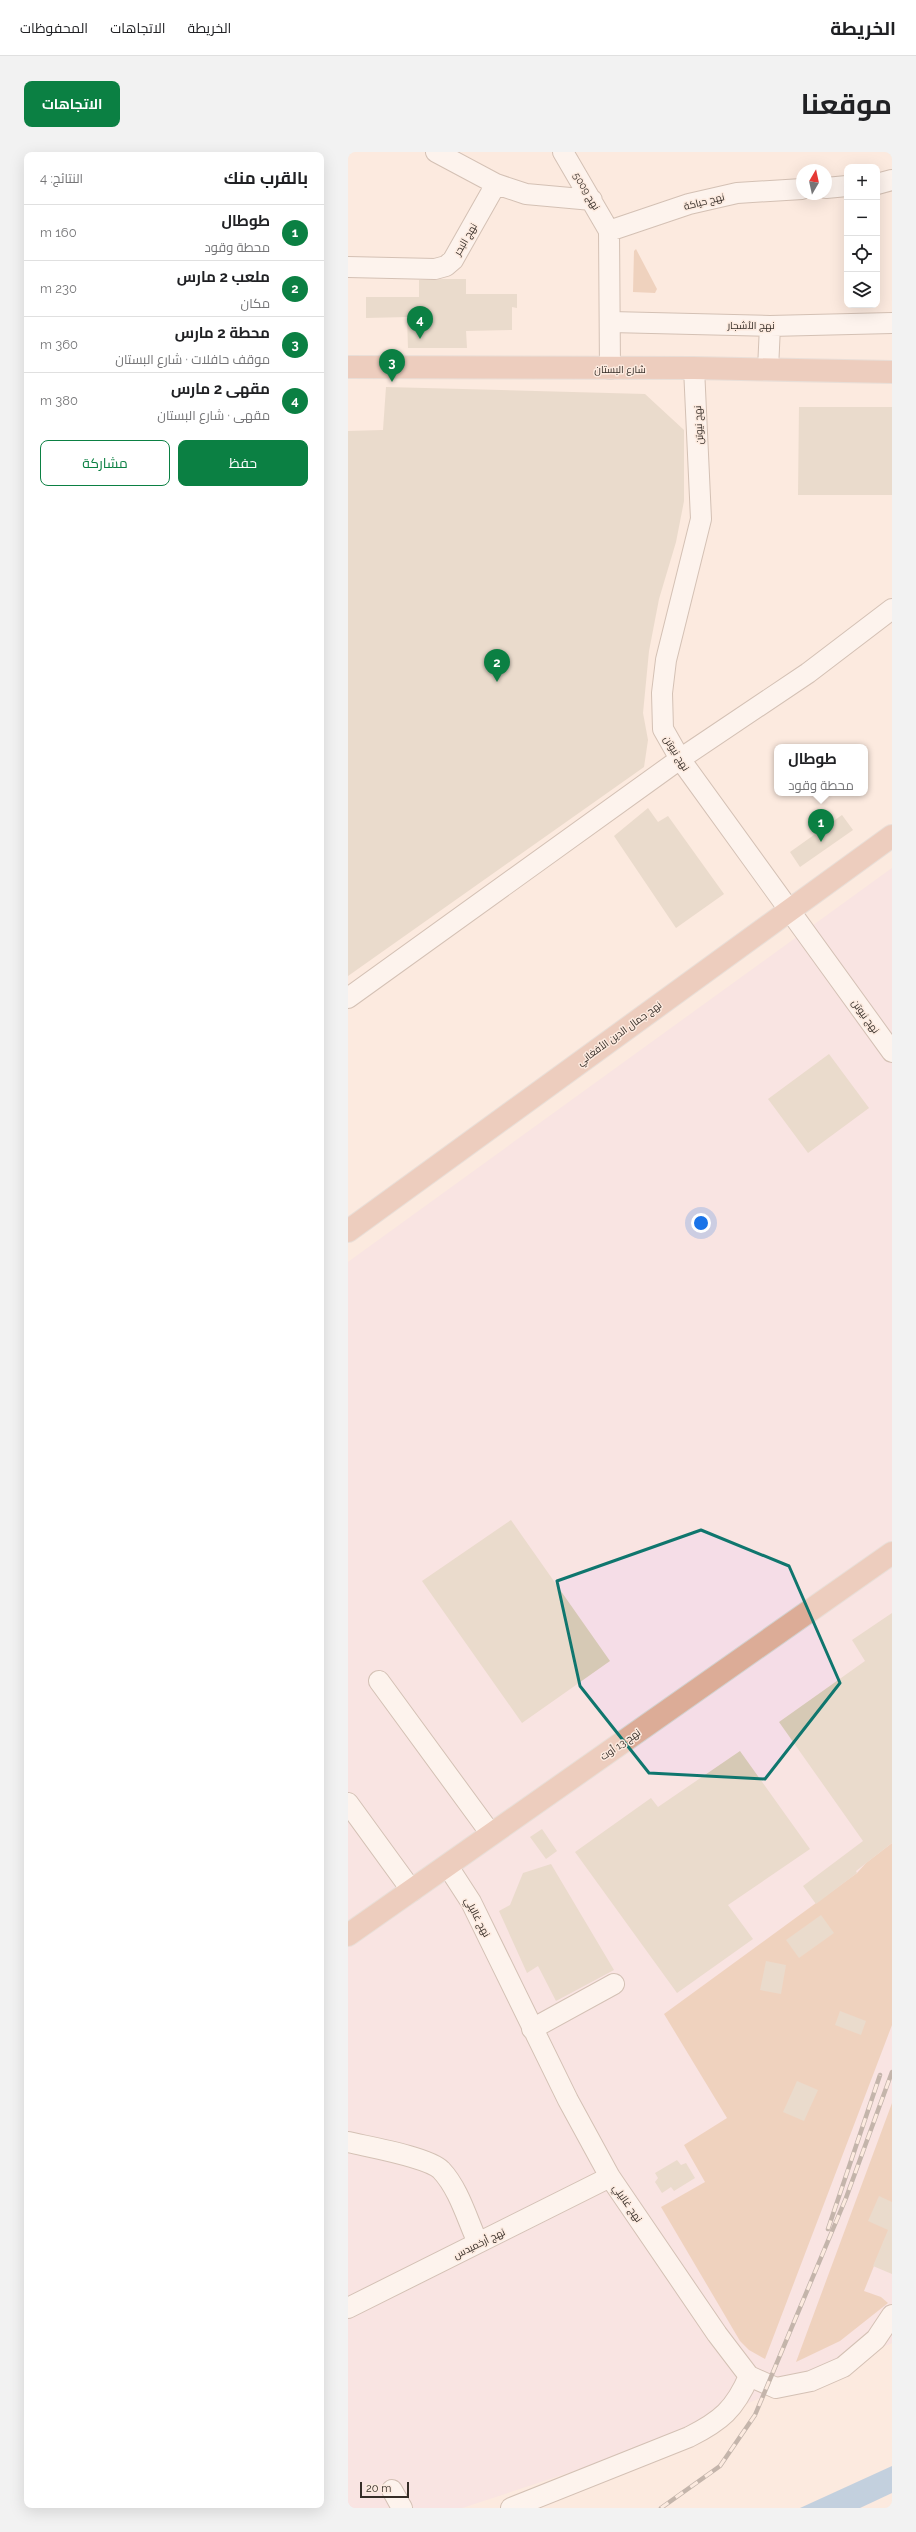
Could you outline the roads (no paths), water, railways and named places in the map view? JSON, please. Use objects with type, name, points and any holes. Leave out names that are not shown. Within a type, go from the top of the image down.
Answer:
[{"type":"main road","name":"شارع البستان","points":[[348,368],[694,368],[892,372]]},
{"type":"main road","name":"نهج جمال الدين الأفغاني","points":[[348,1231],[789,909],[892,836]]},
{"type":"main road","name":"نهج 13 أوت","points":[[348,1935],[892,1553]]},
{"type":"street","name":"نهج 5009","points":[[563,152],[610,231]]},
{"type":"street","points":[[441,153],[496,184],[526,194],[592,200]]},
{"type":"street","points":[[880,183],[892,180]]},
{"type":"street","name":"نهج البحر","points":[[348,267],[435,269],[446,266],[453,260],[496,184]]},
{"type":"street","points":[[832,187],[844,186]]},
{"type":"street","name":"نهج حياكة","points":[[610,231],[696,202],[737,193],[796,189]]},
{"type":"street","points":[[610,231],[610,369]]},
{"type":"street","name":"نهج الأشجار","points":[[611,322],[770,326],[892,323]]},
{"type":"street","points":[[768,369],[770,326]]},
{"type":"street","name":"نهج نيوتن","points":[[694,368],[701,519],[666,660],[662,692],[663,729],[680,759],[892,1052]]},
{"type":"street","points":[[348,998],[680,759],[808,673],[892,609]]},
{"type":"street","points":[[379,1681],[491,1834]]},
{"type":"street","points":[[348,1803],[412,1891]]},
{"type":"street","name":"نهج غاليلي","points":[[447,1866],[471,1902],[532,2029],[568,2100],[610,2177],[717,2334],[749,2376],[776,2388],[811,2381],[842,2367],[876,2339],[892,2315]]},
{"type":"street","points":[[532,2029],[614,1984]]},
{"type":"street","points":[[348,2142],[423,2161],[440,2169],[453,2185],[478,2243]]},
{"type":"street","name":"نهج أرخميدس","points":[[348,2308],[610,2177]]},
{"type":"street","points":[[511,2508],[689,2437],[714,2424],[739,2398],[749,2376]]},
{"type":"street","points":[[392,2490],[402,2508]]},
{"type":"water","points":[[892,2466],[892,2493],[860,2508],[800,2508]]},
{"type":"railway","points":[[661,2508],[720,2466],[755,2415],[846,2198],[892,2072]]},
{"type":"railway","points":[[828,2229],[880,2075]]},
{"type":"place","name":"مقهى 2 مارس","points":[[420,339]]},
{"type":"place","name":"محطة 2 مارس","points":[[392,382]]},
{"type":"place","name":"ملعب 2 مارس","points":[[497,682]]},
{"type":"place","name":"طوطال","points":[[821,842]]}]
